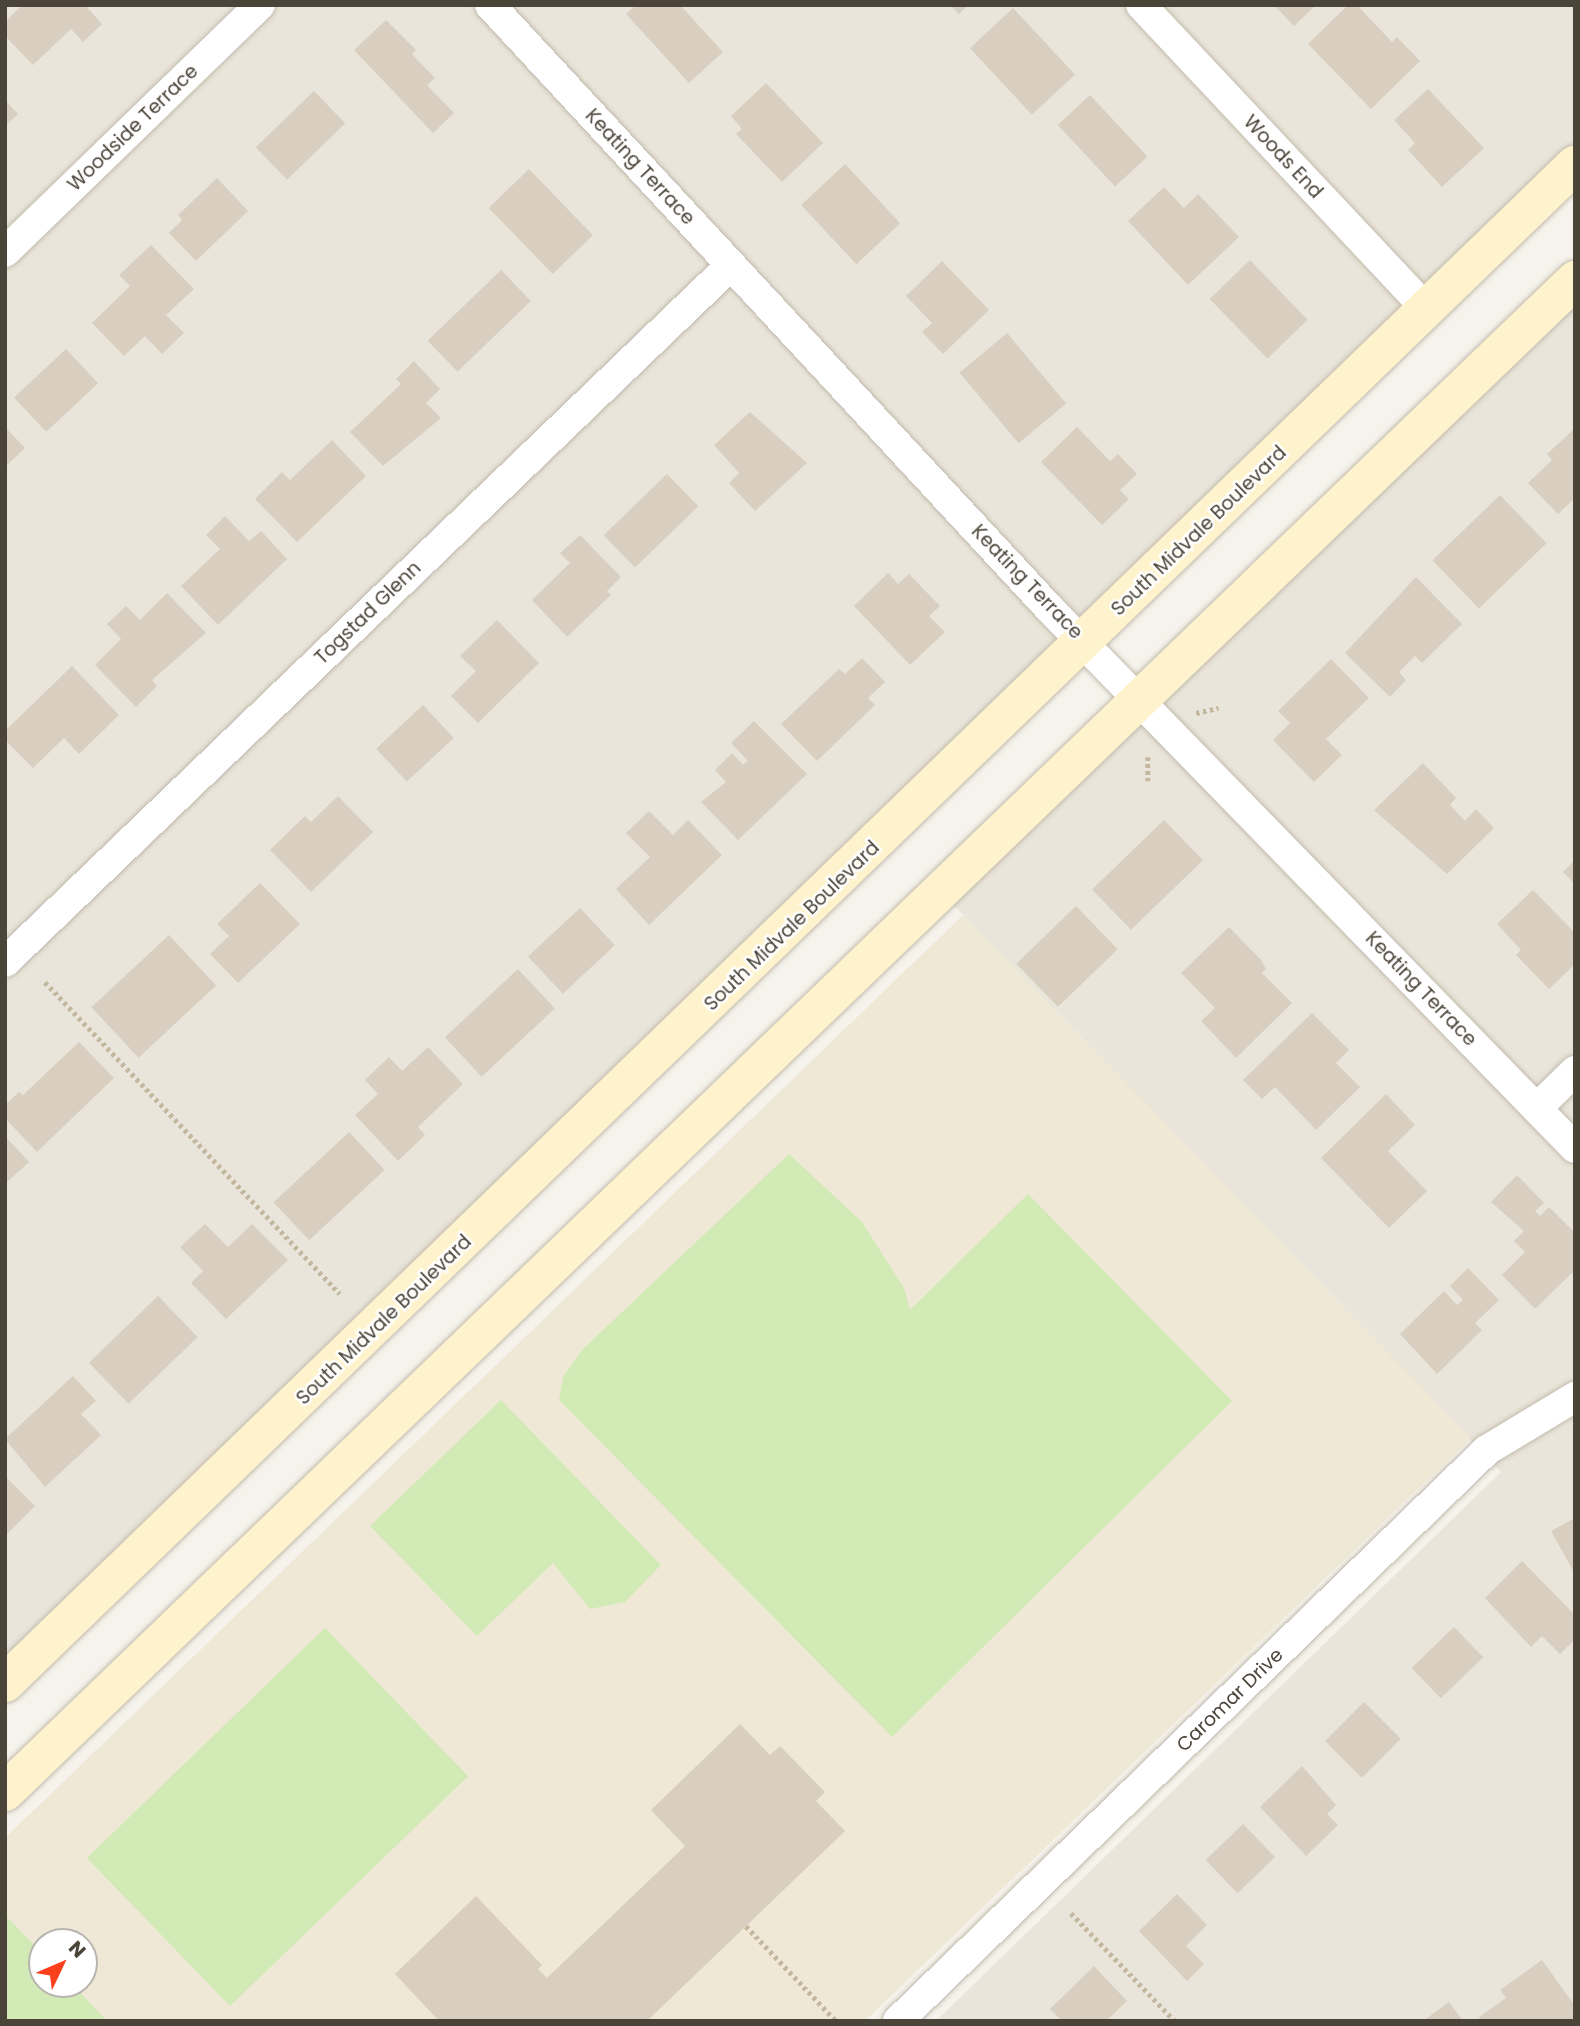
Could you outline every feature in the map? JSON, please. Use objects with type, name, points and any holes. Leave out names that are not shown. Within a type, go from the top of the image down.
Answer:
[{"type":"main road","name":"South Midvale Boulevard","points":[[5,1683],[1084,643],[1575,165]]},
{"type":"main road","points":[[5,1792],[1575,280]]},
{"type":"street","name":"Woodside Terrace","points":[[5,252],[260,5]]},
{"type":"street","name":"Keating Terrace","points":[[490,5],[1139,701],[1575,1148]]},
{"type":"street","name":"Woods End","points":[[1141,5],[1426,309]]},
{"type":"street","name":"Togstad Glenn","points":[[5,961],[731,265]]},
{"type":"street","points":[[1537,1108],[1575,1070]]},
{"type":"street","name":"Caromar Drive","points":[[898,2021],[1486,1450],[1575,1397]]},
{"type":"path","points":[[45,982],[340,1294]]},
{"type":"path","points":[[1071,1913],[1175,2021]]},
{"type":"path","points":[[746,1926],[836,2021]]},
{"type":"shaded area","points":[[5,5],[1575,5],[1575,165],[5,1683]]},
{"type":"shaded area","points":[[1575,280],[1575,2021],[936,2021],[1501,1472],[939,890]]},
{"type":"shaded area","points":[[963,915],[1471,1438],[865,2021],[5,2021],[5,1838]]},
{"type":"green space","points":[[789,1154],[862,1222],[904,1288],[910,1310],[1028,1194],[1232,1401],[892,1737],[559,1400],[563,1377],[582,1350]]},
{"type":"green space","points":[[501,1400],[661,1565],[625,1602],[590,1609],[553,1563],[477,1636],[370,1526]]},
{"type":"green space","points":[[325,1628],[468,1776],[230,2006],[87,1858]]},
{"type":"green space","points":[[5,1915],[28,1939],[28,1998],[85,1998],[107,2021],[5,2021]]},
{"type":"building","points":[[22,5],[85,5],[102,24],[83,42],[71,29],[33,65],[5,36],[5,22]]},
{"type":"building","points":[[636,5],[680,5],[723,52],[689,83],[626,14]]},
{"type":"building","points":[[950,5],[968,5],[959,14]]},
{"type":"building","points":[[1274,5],[1316,5],[1294,26]]},
{"type":"building","points":[[1348,5],[1357,5],[1392,42],[1397,37],[1420,61],[1371,109],[1308,44]]},
{"type":"building","points":[[1013,8],[1075,75],[1032,115],[970,48]]},
{"type":"building","points":[[386,20],[416,50],[412,54],[435,78],[427,85],[454,113],[433,133],[354,50]]},
{"type":"building","points":[[766,83],[823,143],[782,182],[736,134],[742,129],[731,116]]},
{"type":"building","points":[[1428,89],[1484,148],[1442,187],[1408,150],[1415,143],[1394,120]]},
{"type":"building","points":[[314,91],[345,123],[287,180],[256,147]]},
{"type":"building","points":[[1090,95],[1147,156],[1115,186],[1058,125]]},
{"type":"building","points":[[5,100],[18,114],[5,126]]},
{"type":"building","points":[[845,164],[900,223],[856,264],[801,205]]},
{"type":"building","points":[[529,169],[593,235],[553,274],[489,208]]},
{"type":"building","points":[[217,178],[248,211],[196,261],[169,233],[182,220],[178,215]]},
{"type":"building","points":[[1164,187],[1184,208],[1198,194],[1239,237],[1188,285],[1128,221]]},
{"type":"building","points":[[151,245],[194,289],[166,315],[184,333],[162,354],[145,336],[124,356],[92,323],[130,286],[119,275]]},
{"type":"building","points":[[1250,260],[1308,320],[1267,359],[1210,299]]},
{"type":"building","points":[[942,261],[989,310],[943,354],[922,332],[932,323],[906,296]]},
{"type":"building","points":[[501,270],[531,301],[457,372],[428,341]]},
{"type":"building","points":[[1007,333],[1066,403],[1019,443],[960,373]]},
{"type":"building","points":[[66,349],[98,383],[46,432],[14,397]]},
{"type":"building","points":[[414,361],[440,389],[426,403],[441,418],[383,466],[350,432],[401,384],[396,379]]},
{"type":"building","points":[[750,412],[807,463],[755,511],[729,483],[739,473],[714,445]]},
{"type":"building","points":[[5,427],[25,448],[5,467]]},
{"type":"building","points":[[1077,427],[1110,461],[1118,454],[1137,474],[1120,490],[1129,499],[1102,525],[1041,462]]},
{"type":"building","points":[[1575,428],[1575,498],[1558,514],[1528,483],[1552,460],[1547,454]]},
{"type":"building","points":[[332,440],[366,476],[297,542],[255,499],[282,472],[290,480]]},
{"type":"building","points":[[667,474],[698,506],[635,568],[604,535]]},
{"type":"building","points":[[1500,495],[1547,543],[1479,608],[1432,560]]},
{"type":"building","points":[[225,516],[249,541],[261,531],[287,559],[218,625],[181,586],[220,549],[206,535]]},
{"type":"building","points":[[580,535],[621,577],[607,591],[611,595],[567,637],[532,600],[570,563],[560,553]]},
{"type":"building","points":[[888,573],[898,584],[909,574],[940,606],[929,616],[945,632],[910,665],[854,606]]},
{"type":"building","points":[[1416,577],[1462,624],[1422,663],[1415,656],[1399,672],[1406,680],[1390,697],[1345,653]]},
{"type":"building","points":[[167,593],[206,633],[152,680],[157,686],[136,707],[95,665],[121,639],[107,624],[126,606],[140,620]]},
{"type":"building","points":[[497,620],[539,663],[478,723],[451,696],[476,671],[460,656]]},
{"type":"building","points":[[862,658],[885,682],[868,698],[875,705],[817,761],[781,724],[839,669],[845,674]]},
{"type":"building","points":[[1331,659],[1369,698],[1326,739],[1342,755],[1314,782],[1273,740],[1290,723],[1278,711]]},
{"type":"building","points":[[72,666],[119,715],[79,754],[64,738],[33,768],[5,740],[5,731]]},
{"type":"building","points":[[423,705],[454,738],[407,782],[376,749]]},
{"type":"building","points":[[754,721],[807,774],[738,840],[701,802],[726,782],[715,770],[732,753],[743,765],[748,761],[731,743]]},
{"type":"building","points":[[1423,763],[1456,798],[1450,805],[1465,821],[1476,809],[1494,828],[1447,874],[1374,810]]},
{"type":"building","points":[[338,796],[373,832],[311,892],[270,850],[305,816],[311,822]]},
{"type":"building","points":[[649,811],[673,835],[688,820],[722,855],[649,925],[616,889],[650,857],[626,833]]},
{"type":"building","points":[[1164,820],[1203,860],[1131,930],[1092,889]]},
{"type":"building","points":[[1575,860],[1575,884],[1563,872]]},
{"type":"building","points":[[260,883],[300,924],[238,983],[210,954],[229,936],[217,924]]},
{"type":"building","points":[[1533,890],[1575,933],[1575,964],[1549,989],[1516,955],[1521,950],[1497,924]]},
{"type":"building","points":[[1076,906],[1118,949],[1058,1007],[1016,964]]},
{"type":"building","points":[[580,908],[615,945],[563,994],[528,956]]},
{"type":"building","points":[[1229,927],[1261,960],[1266,969],[1262,973],[1292,1003],[1236,1058],[1201,1021],[1215,1008],[1181,973]]},
{"type":"building","points":[[169,935],[216,985],[139,1058],[91,1007]]},
{"type":"building","points":[[518,969],[555,1008],[482,1077],[445,1037]]},
{"type":"building","points":[[1312,1013],[1349,1050],[1336,1063],[1360,1087],[1316,1130],[1275,1087],[1262,1099],[1243,1080]]},
{"type":"building","points":[[79,1042],[114,1078],[37,1152],[5,1118],[5,1105],[19,1092],[23,1095]]},
{"type":"building","points":[[428,1047],[463,1084],[418,1127],[425,1135],[398,1161],[355,1115],[378,1094],[365,1080],[389,1057],[402,1071]]},
{"type":"building","points":[[1386,1094],[1415,1125],[1388,1151],[1427,1191],[1389,1228],[1321,1158]]},
{"type":"building","points":[[349,1132],[384,1170],[309,1240],[274,1202]]},
{"type":"building","points":[[5,1136],[29,1162],[5,1184]]},
{"type":"building","points":[[1517,1175],[1544,1203],[1535,1211],[1540,1216],[1549,1207],[1575,1233],[1575,1270],[1535,1309],[1502,1275],[1525,1252],[1514,1241],[1524,1231],[1491,1202]]},
{"type":"building","points":[[205,1224],[228,1247],[252,1224],[288,1260],[226,1319],[191,1283],[203,1271],[180,1247]]},
{"type":"building","points":[[1468,1268],[1499,1300],[1475,1323],[1482,1330],[1437,1374],[1400,1334],[1444,1291],[1457,1305],[1463,1300],[1450,1286]]},
{"type":"building","points":[[158,1296],[198,1337],[129,1404],[89,1363]]},
{"type":"building","points":[[73,1376],[96,1401],[81,1414],[101,1435],[45,1487],[5,1439]]},
{"type":"building","points":[[5,1476],[35,1506],[5,1536]]},
{"type":"building","points":[[1575,1518],[1575,1574],[1551,1531]]},
{"type":"building","points":[[1522,1561],[1575,1615],[1575,1639],[1560,1654],[1542,1636],[1531,1647],[1485,1598]]},
{"type":"building","points":[[1454,1627],[1483,1657],[1441,1698],[1412,1668]]},
{"type":"building","points":[[1364,1702],[1401,1739],[1362,1778],[1325,1741]]},
{"type":"building","points":[[740,1724],[770,1755],[780,1746],[825,1792],[816,1801],[845,1831],[647,2021],[439,2021],[395,1974],[476,1896],[542,1965],[538,1969],[547,1978],[685,1846],[651,1810]]},
{"type":"building","points":[[1302,1766],[1336,1805],[1327,1814],[1338,1825],[1306,1856],[1260,1807]]},
{"type":"building","points":[[1243,1824],[1275,1857],[1238,1893],[1206,1860]]},
{"type":"building","points":[[1177,1894],[1207,1925],[1186,1946],[1204,1964],[1187,1981],[1139,1931]]},
{"type":"building","points":[[1542,1960],[1575,2006],[1575,2021],[1481,2021],[1479,2017],[1506,1998],[1500,1990]]},
{"type":"building","points":[[1094,1966],[1127,2001],[1106,2021],[1062,2021],[1050,2009]]},
{"type":"building","points":[[1449,2002],[1463,2021],[1423,2021]]}]
